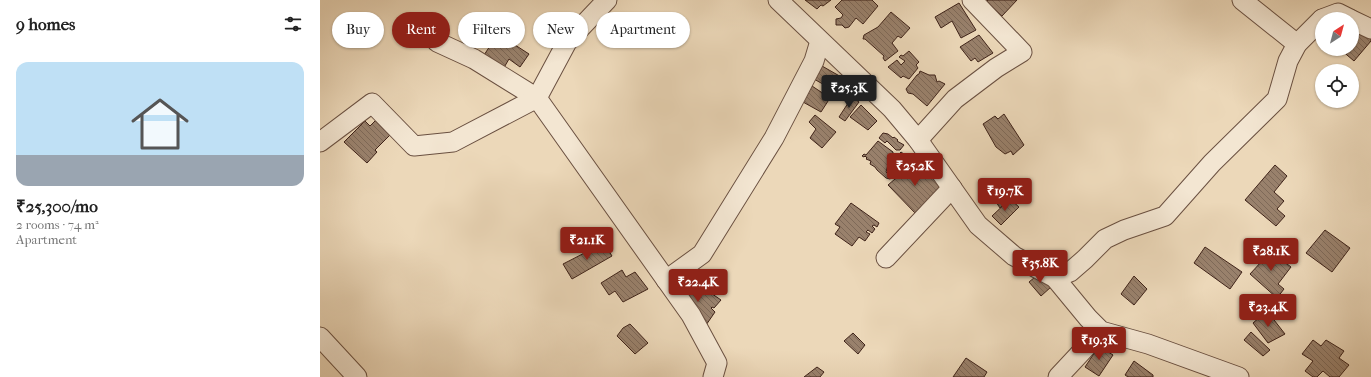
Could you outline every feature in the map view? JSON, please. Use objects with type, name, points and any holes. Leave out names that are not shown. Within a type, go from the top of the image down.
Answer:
[{"type":"street","points":[[320,142],[372,103],[414,146],[453,142],[537,98],[567,42],[607,0]]},
{"type":"street","points":[[778,0],[892,109],[918,140],[978,225],[1014,256],[1056,278],[1088,318],[1101,331],[1148,344],[1239,377]]},
{"type":"street","points":[[918,140],[955,99],[996,68],[1022,52],[972,0]]},
{"type":"street","points":[[1242,0],[1297,44]]},
{"type":"street","points":[[1359,23],[1371,29]]},
{"type":"street","points":[[1056,278],[1070,272],[1085,260],[1105,239],[1124,230],[1166,216],[1212,163],[1277,98],[1288,61],[1297,44],[1315,26]]},
{"type":"street","points":[[666,280],[702,254],[774,138],[814,61],[820,41]]},
{"type":"street","points":[[450,48],[474,59],[537,98],[691,315],[717,363],[713,377]]},
{"type":"street","points":[[886,258],[952,188]]},
{"type":"street","points":[[1058,377],[1101,331]]},
{"type":"street","points":[[320,337],[357,377]]},
{"type":"building","points":[[805,0],[831,0],[823,6],[821,5],[817,9]]},
{"type":"building","points":[[842,0],[872,0],[878,6],[863,24],[856,18],[849,27],[845,28],[842,25],[836,25],[836,19],[841,18],[843,15],[835,7]]},
{"type":"building","points":[[988,0],[1017,0],[1002,16],[986,2]]},
{"type":"building","points":[[959,3],[976,30],[961,38],[952,21],[941,28],[935,17]]},
{"type":"building","points":[[891,12],[910,28],[901,38],[898,36],[892,43],[898,51],[885,61],[883,58],[884,56],[865,39],[863,39],[864,35],[878,27]]},
{"type":"building","points":[[1359,28],[1371,33],[1371,41],[1359,55]]},
{"type":"building","points":[[979,35],[993,53],[978,62],[975,58],[971,61],[960,47]]},
{"type":"building","points":[[489,48],[520,48],[529,54],[520,67],[509,59],[502,71],[482,58]]},
{"type":"building","points":[[909,51],[919,62],[916,65],[918,68],[909,79],[903,76],[901,78],[888,67],[897,60],[901,65],[905,61],[899,57],[901,55],[903,56]]},
{"type":"building","points":[[1348,56],[1358,56],[1354,61]]},
{"type":"building","points":[[822,66],[843,78],[835,91],[814,79]]},
{"type":"building","points":[[920,71],[929,75],[935,75],[937,82],[939,81],[945,84],[927,106],[913,94],[908,93],[906,89]]},
{"type":"building","points":[[812,86],[830,98],[821,112],[803,102]]},
{"type":"building","points":[[852,97],[859,102],[845,121],[839,117]]},
{"type":"building","points":[[861,105],[877,121],[868,130],[850,117]]},
{"type":"building","points":[[1004,114],[1024,145],[1013,155],[1011,151],[1005,154],[996,147],[983,124],[995,116],[998,119]]},
{"type":"building","points":[[815,115],[836,132],[822,148],[810,138],[816,129],[809,122]]},
{"type":"building","points":[[376,120],[391,134],[375,150],[377,152],[367,163],[344,142],[365,121],[370,126]]},
{"type":"building","points":[[883,133],[888,134],[893,138],[894,137],[898,140],[897,141],[904,145],[900,150],[896,150],[887,141],[885,143],[879,138]]},
{"type":"building","points":[[878,141],[893,152],[896,158],[888,165],[886,172],[889,175],[890,173],[888,170],[900,157],[899,154],[901,152],[908,157],[902,163],[904,164],[902,167],[900,166],[898,169],[900,171],[898,171],[896,175],[890,179],[886,178],[870,164],[871,161],[866,159],[867,158],[865,156],[862,156],[864,154],[866,155]]},
{"type":"building","points":[[917,160],[942,187],[916,214],[888,185]]},
{"type":"building","points":[[1275,165],[1287,176],[1274,192],[1284,201],[1277,209],[1285,216],[1276,226],[1245,200]]},
{"type":"building","points":[[999,180],[1007,192],[1011,191],[1015,195],[1000,208],[996,202],[1001,196],[992,186]]},
{"type":"building","points":[[1010,199],[1019,207],[1001,225],[992,216]]},
{"type":"building","points":[[851,203],[879,223],[877,227],[874,225],[872,226],[875,229],[872,233],[868,230],[866,232],[870,234],[865,241],[859,237],[852,246],[835,234],[840,227],[835,224]]},
{"type":"building","points":[[1325,230],[1350,248],[1332,272],[1306,253]]},
{"type":"building","points":[[604,243],[612,256],[572,279],[563,264]]},
{"type":"building","points":[[1205,247],[1242,272],[1230,289],[1194,263]]},
{"type":"building","points":[[1264,250],[1268,253],[1269,250],[1291,267],[1278,284],[1284,289],[1277,298],[1250,274],[1262,261],[1257,258]]},
{"type":"building","points":[[622,270],[626,277],[635,272],[648,289],[623,302],[615,291],[609,295],[601,283]]},
{"type":"building","points":[[687,271],[696,277],[675,303],[667,296]]},
{"type":"building","points":[[1040,273],[1051,287],[1041,296],[1029,282]]},
{"type":"building","points":[[1134,276],[1147,289],[1134,305],[1121,294]]},
{"type":"building","points":[[692,280],[721,300],[714,308],[711,308],[715,312],[704,328],[675,303]]},
{"type":"building","points":[[1267,311],[1285,334],[1268,343],[1253,323]]},
{"type":"building","points":[[630,324],[648,343],[635,354],[617,336],[623,328]]},
{"type":"building","points":[[1251,332],[1270,350],[1263,356],[1244,340]]},
{"type":"building","points":[[853,333],[865,345],[858,354],[844,341]]},
{"type":"building","points":[[1313,340],[1321,346],[1326,340],[1344,351],[1339,358],[1349,365],[1339,377],[1330,377],[1323,371],[1317,377],[1313,377],[1305,371],[1313,361],[1302,354]]},
{"type":"building","points":[[1099,346],[1113,355],[1099,376],[1085,367]]},
{"type":"building","points":[[966,358],[987,372],[984,377],[953,377]]},
{"type":"building","points":[[1134,361],[1153,375],[1153,377],[1128,377],[1125,375]]},
{"type":"building","points":[[817,367],[824,372],[820,377],[804,377]]}]
